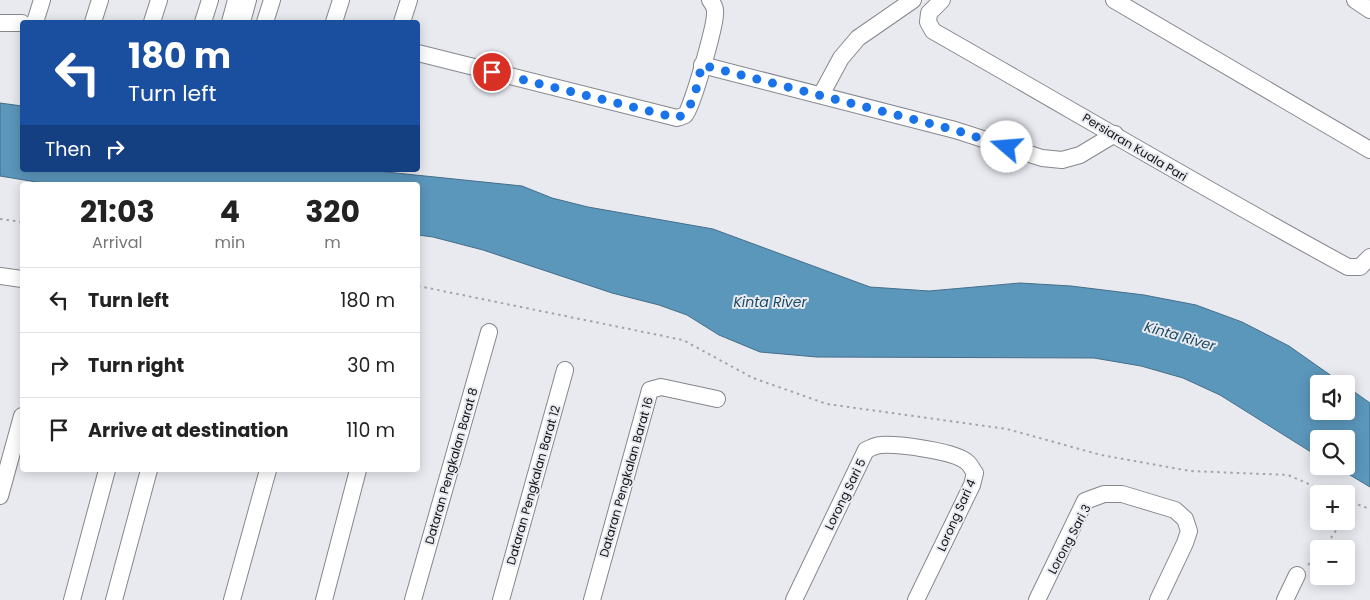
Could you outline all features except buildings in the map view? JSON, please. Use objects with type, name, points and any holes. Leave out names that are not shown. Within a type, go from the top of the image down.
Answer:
[{"type":"street","points":[[36,20],[42,0]]},
{"type":"street","points":[[95,20],[100,0]]},
{"type":"street","points":[[153,20],[159,0]]},
{"type":"street","points":[[204,20],[210,0]]},
{"type":"street","points":[[231,20],[236,0]]},
{"type":"street","points":[[243,20],[248,0]]},
{"type":"street","points":[[267,20],[272,0]]},
{"type":"street","points":[[335,20],[341,0]]},
{"type":"street","points":[[403,20],[409,0]]},
{"type":"street","points":[[420,54],[677,118],[685,115],[692,103],[716,13],[714,4],[710,0]]},
{"type":"street","points":[[821,95],[841,58],[858,38],[913,0]]},
{"type":"street","name":"Persiaran Kuala Pari","points":[[942,0],[930,13],[928,22],[933,31],[1115,134],[1208,190],[1348,267],[1360,268],[1370,257]]},
{"type":"street","points":[[1114,0],[1370,150]]},
{"type":"street","points":[[1354,0],[1370,10]]},
{"type":"street","points":[[0,23],[20,24]]},
{"type":"street","points":[[702,65],[955,130],[1049,159],[1062,160],[1080,156],[1115,134]]},
{"type":"street","points":[[0,276],[20,279]]},
{"type":"street","name":"Dataran Pengkalan Barat 8","points":[[413,600],[489,332]]},
{"type":"street","name":"Dataran Pengkalan Barat 12","points":[[501,600],[565,370]]},
{"type":"street","name":"Dataran Pengkalan Barat 16","points":[[592,600],[650,390],[661,387],[717,399]]},
{"type":"street","points":[[0,496],[19,442]]},
{"type":"street","name":"Lorong Sari 5","points":[[794,600],[866,450],[879,445],[902,445],[934,451]]},
{"type":"street","name":"Lorong Sari 4","points":[[916,600],[972,485],[974,473],[968,462],[934,451]]},
{"type":"street","points":[[72,600],[106,472]]},
{"type":"street","points":[[114,600],[148,472]]},
{"type":"street","points":[[236,599],[268,472]]},
{"type":"street","points":[[324,600],[357,472]]},
{"type":"street","name":"Lorong Sari 3","points":[[1037,600],[1085,501],[1104,494],[1122,494],[1175,510],[1185,519],[1189,531],[1158,600]]},
{"type":"street","points":[[1285,600],[1297,575]]},
{"type":"path","points":[[0,219],[20,222]]},
{"type":"path","points":[[420,286],[684,340],[753,378],[826,404],[1007,429],[1101,455],[1190,471],[1288,476],[1310,485]]},
{"type":"path","points":[[1355,503],[1370,509]]},
{"type":"water","name":"Kinta River","points":[[0,103],[20,106],[20,172],[386,172],[522,186],[552,198],[588,207],[713,229],[870,287],[929,291],[1020,283],[1071,286],[1144,295],[1196,305],[1242,322],[1289,346],[1330,375],[1310,375],[1310,420],[1355,420],[1355,392],[1370,403],[1370,487],[1350,475],[1355,475],[1355,430],[1310,430],[1310,451],[1220,395],[1183,378],[1141,366],[1094,358],[817,357],[760,352],[719,335],[687,315],[659,305],[612,293],[483,250],[420,235],[420,182],[37,182],[0,176]]},
{"type":"route","points":[[492,72],[677,118],[685,115],[692,103],[702,65],[955,130],[1007,147]]}]
